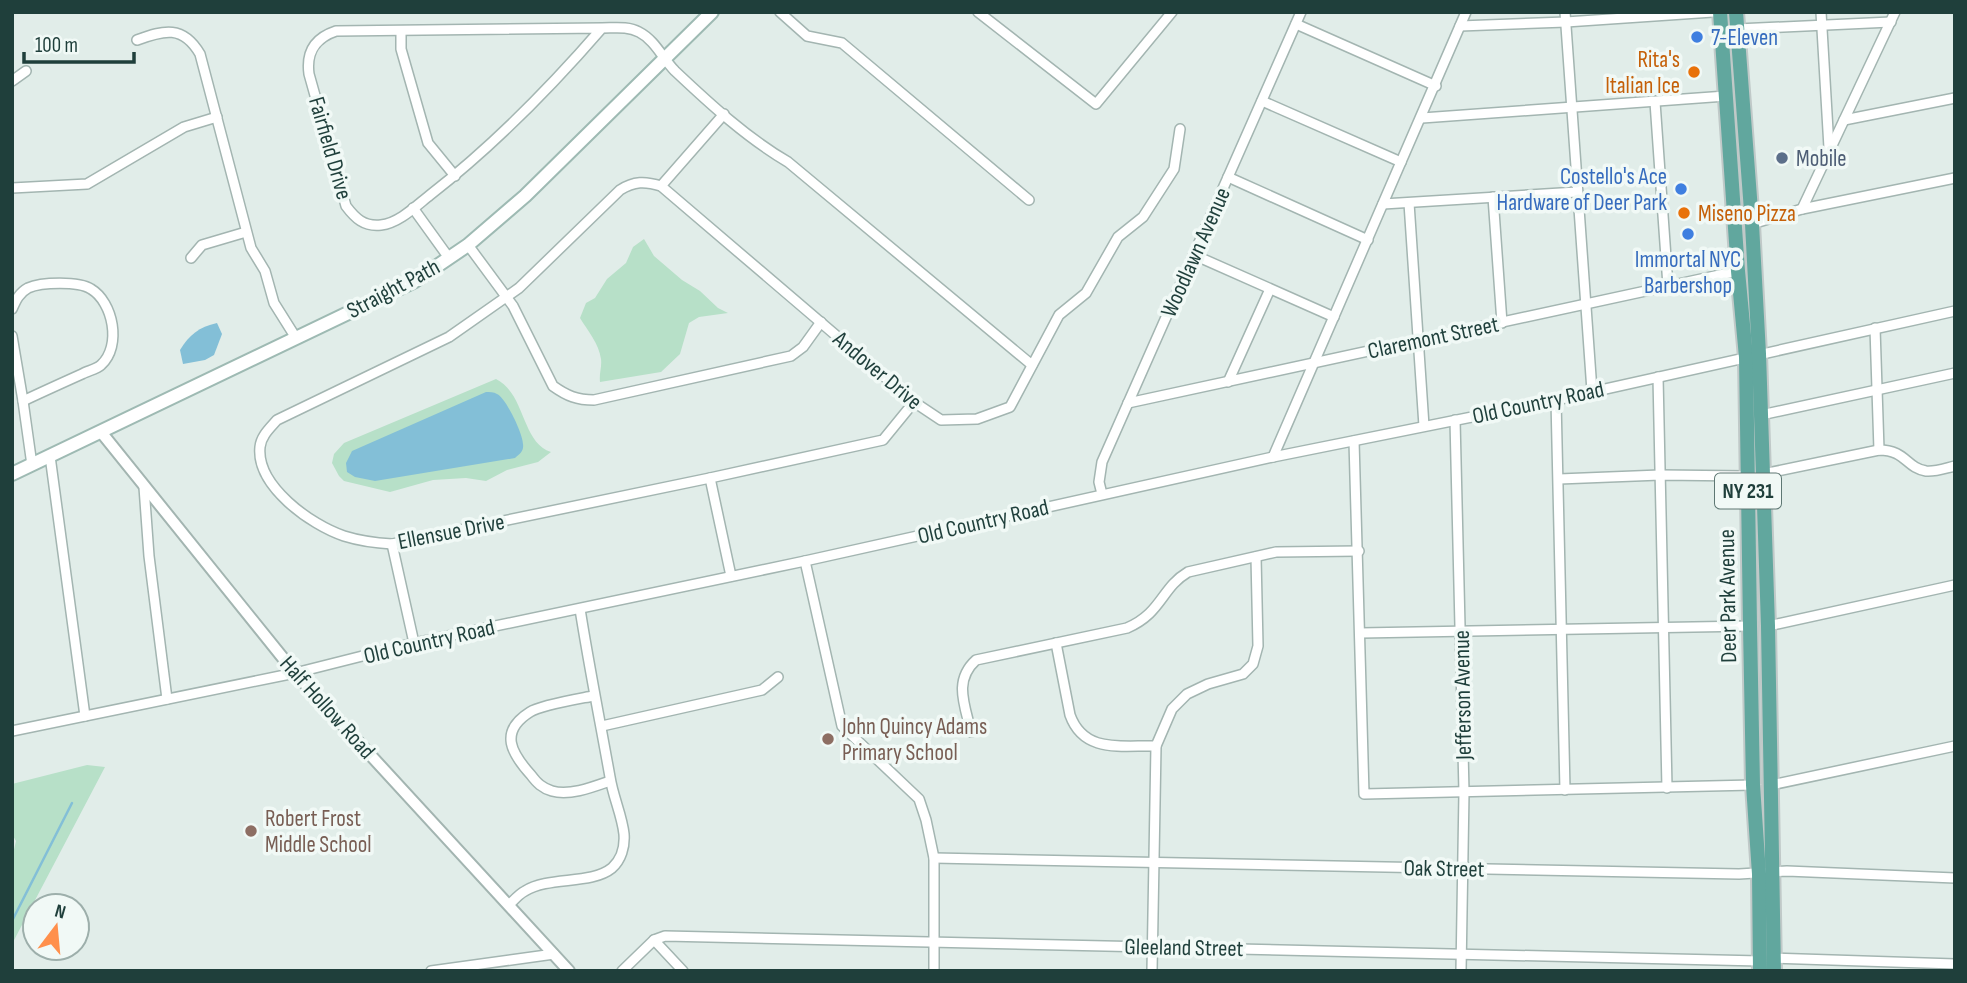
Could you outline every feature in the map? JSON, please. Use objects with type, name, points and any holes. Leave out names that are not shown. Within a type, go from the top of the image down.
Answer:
[{"type":"main road","name":"Straight Path","points":[[12,474],[415,281],[468,245],[525,196],[712,12]]},
{"type":"main road","name":"Deer Park Avenue","points":[[1720,12],[1738,271],[1761,415],[1771,785],[1766,873],[1767,965]]},
{"type":"main road","name":"Deer Park Avenue","points":[[1736,12],[1752,224],[1748,476],[1753,785],[1766,873]]},
{"type":"street","points":[[780,12],[807,36],[842,43],[1029,200]]},
{"type":"street","points":[[978,12],[1096,104],[1172,12]]},
{"type":"street","name":"Woodlawn Avenue","points":[[1102,494],[1099,482],[1102,462],[1301,12]]},
{"type":"street","points":[[1273,457],[1466,12]]},
{"type":"street","points":[[1460,26],[1566,17],[1713,12]]},
{"type":"street","points":[[1821,12],[1829,149]]},
{"type":"street","points":[[1802,209],[1895,12]]},
{"type":"street","points":[[1566,17],[1592,391]]},
{"type":"street","points":[[1737,29],[1891,22]]},
{"type":"street","points":[[1296,24],[1436,86]]},
{"type":"street","name":"Fairfield Drive","points":[[602,28],[478,156],[413,208],[391,223],[379,226],[365,224],[350,212],[316,100],[307,60],[313,46],[324,35],[336,31],[401,31],[602,28],[630,28],[642,33],[656,46],[664,59],[762,147],[788,162],[1032,365]]},
{"type":"street","points":[[401,31],[401,49],[428,143],[455,176]]},
{"type":"street","points":[[136,40],[154,34],[184,34],[200,54],[251,248],[265,271],[274,303],[296,338]]},
{"type":"street","points":[[12,81],[26,71]]},
{"type":"street","points":[[1422,118],[1726,96]]},
{"type":"street","points":[[1844,120],[1955,98]]},
{"type":"street","points":[[1262,101],[1401,162]]},
{"type":"street","points":[[1654,102],[1668,286]]},
{"type":"street","points":[[506,298],[620,190],[631,183],[646,182],[661,186],[724,114]]},
{"type":"street","points":[[12,188],[87,184],[184,127],[217,117]]},
{"type":"street","name":"Andover Drive","points":[[661,186],[914,402],[941,420],[977,419],[1010,407],[1059,315],[1086,293],[1118,237],[1143,217],[1174,169],[1180,130]]},
{"type":"street","points":[[1228,177],[1368,240]]},
{"type":"street","points":[[1752,224],[1802,209],[1955,178]]},
{"type":"street","points":[[1383,204],[1577,192]]},
{"type":"street","points":[[1493,197],[1502,323]]},
{"type":"street","points":[[1409,203],[1424,425]]},
{"type":"street","points":[[413,208],[449,258]]},
{"type":"street","points":[[191,258],[202,245],[246,232]]},
{"type":"street","points":[[468,245],[513,306],[553,386],[578,400],[594,400],[790,356],[803,347],[821,322]]},
{"type":"street","points":[[1194,255],[1334,317]]},
{"type":"street","name":"Claremont Street","points":[[1128,403],[1738,271]]},
{"type":"street","points":[[12,309],[18,296],[37,285],[81,284],[102,298],[114,336],[110,351],[101,365],[23,401]]},
{"type":"street","points":[[1228,382],[1270,289]]},
{"type":"street","name":"Ellensue Drive","points":[[506,298],[496,302],[449,337],[277,420],[265,433],[260,446],[261,465],[283,497],[323,527],[366,542],[392,544],[883,440],[914,402]]},
{"type":"street","name":"Old Country Road","points":[[12,731],[295,673],[414,643],[805,561],[1273,457],[1556,400],[1955,312]]},
{"type":"street","points":[[1875,328],[1879,450]]},
{"type":"street","points":[[12,335],[32,465]]},
{"type":"street","points":[[1761,415],[1955,373]]},
{"type":"street","points":[[1658,377],[1667,788]]},
{"type":"street","points":[[1556,400],[1565,790]]},
{"type":"street","name":"Jefferson Avenue","points":[[1455,420],[1464,792],[1461,971]]},
{"type":"street","name":"Half Hollow Road","points":[[101,432],[295,673],[569,971]]},
{"type":"street","points":[[1354,441],[1364,794],[1753,785]]},
{"type":"street","points":[[1763,474],[1879,450],[1893,450],[1916,468],[1928,472],[1955,466]]},
{"type":"street","points":[[50,456],[85,716]]},
{"type":"street","points":[[1559,478],[1748,476]]},
{"type":"street","points":[[710,478],[731,576]]},
{"type":"street","points":[[144,487],[149,556],[167,699]]},
{"type":"street","points":[[392,544],[414,643]]},
{"type":"street","points":[[971,732],[961,684],[965,670],[976,660],[1128,628],[1143,622],[1178,578],[1188,572],[1276,552],[1359,551]]},
{"type":"street","points":[[1152,971],[1156,746],[1172,709],[1187,694],[1208,684],[1243,674],[1253,664],[1258,646],[1256,556]]},
{"type":"street","points":[[805,561],[842,726],[919,799],[934,858],[934,971]]},
{"type":"street","points":[[1768,626],[1955,585]]},
{"type":"street","points":[[509,905],[525,891],[537,886],[605,873],[615,865],[623,851],[625,835],[610,781],[602,726],[593,696],[580,609]]},
{"type":"street","points":[[1361,633],[1750,626]]},
{"type":"street","points":[[1056,643],[1070,715],[1082,736],[1094,743],[1156,746]]},
{"type":"street","points":[[602,726],[762,690],[778,677]]},
{"type":"street","points":[[593,696],[531,710],[518,722],[511,738],[511,751],[542,788],[554,792],[566,793],[610,781]]},
{"type":"street","points":[[1771,785],[1955,746]]},
{"type":"street","name":"Oak Street","points":[[934,858],[1766,873],[1787,871],[1955,878]]},
{"type":"street","name":"Gleeland Street","points":[[654,940],[665,936],[1152,946],[1461,953],[1767,965],[1955,964]]},
{"type":"street","points":[[622,971],[654,940],[683,971]]},
{"type":"street","points":[[431,971],[554,954]]},
{"type":"green space","points":[[644,239],[654,256],[718,308],[728,313],[699,317],[689,323],[680,354],[661,372],[600,382],[600,353],[580,318],[586,303],[595,298],[607,279],[626,263],[633,247]]},
{"type":"green space","points":[[496,379],[513,395],[534,438],[541,447],[551,452],[538,462],[507,470],[486,481],[466,478],[433,480],[390,492],[344,481],[339,476],[332,463],[334,454],[344,443]]},
{"type":"green space","points":[[87,765],[105,767],[39,892],[21,892],[21,927],[12,944],[12,858],[16,841],[12,834],[12,784]]},
{"type":"water","points":[[217,323],[222,334],[214,355],[205,360],[183,364],[180,350],[187,340],[200,329]]},
{"type":"water","points":[[486,392],[501,397],[517,425],[523,446],[515,458],[375,481],[355,477],[347,472],[346,463],[352,451]]},
{"type":"waterway","points":[[12,921],[72,803]]},
{"type":"place","name":"7-Eleven","points":[[1697,37]]},
{"type":"place","name":"Rita's Italian Ice","points":[[1694,72]]},
{"type":"place","name":"Mobile","points":[[1782,158]]},
{"type":"place","name":"Costello's Ace Hardware of Deer Park","points":[[1681,189]]},
{"type":"place","name":"Miseno Pizza","points":[[1684,213]]},
{"type":"place","name":"Immortal NYC Barbershop","points":[[1688,234]]},
{"type":"place","name":"John Quincy Adams Primary School","points":[[828,739]]},
{"type":"place","name":"Robert Frost Middle School","points":[[251,831]]}]
